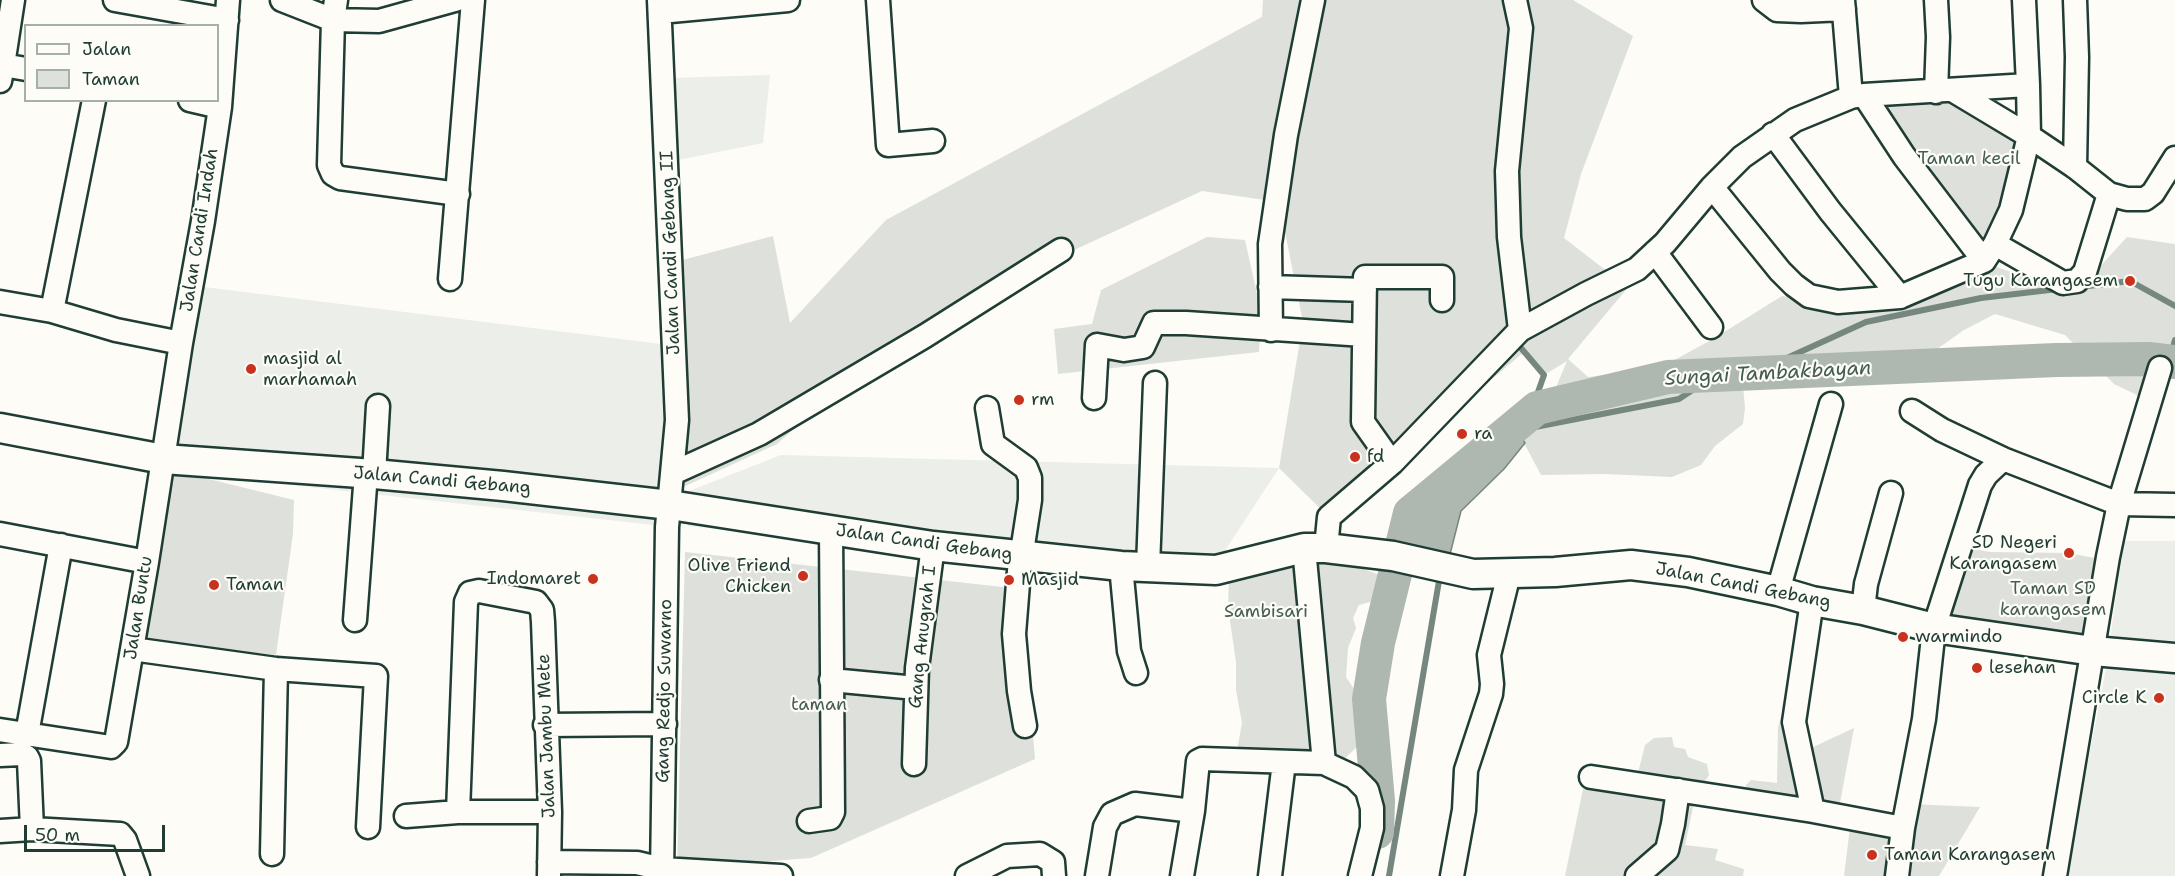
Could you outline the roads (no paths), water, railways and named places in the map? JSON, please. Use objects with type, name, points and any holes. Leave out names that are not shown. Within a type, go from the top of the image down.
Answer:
[{"type":"main road","name":"Jalan Candi Gebang","points":[[0,428],[163,459],[503,486],[670,505],[933,546],[1134,567],[1216,570],[1315,548],[1393,556],[1473,574],[1555,572],[1631,565],[1688,572],[1934,628],[2093,651],[2175,658]]},
{"type":"street","points":[[13,0],[1,70],[24,69]]},
{"type":"street","points":[[115,0],[228,10]]},
{"type":"street","points":[[282,0],[379,21],[455,0]]},
{"type":"street","points":[[450,279],[473,0]]},
{"type":"street","points":[[659,6],[788,0]]},
{"type":"street","points":[[878,0],[888,145],[933,141]]},
{"type":"street","points":[[1271,330],[1270,244],[1286,135],[1313,0]]},
{"type":"street","points":[[1515,0],[1521,28],[1507,171],[1509,237],[1519,332]]},
{"type":"street","points":[[1764,0],[1777,10],[1801,11],[1844,5],[1858,96],[1904,156],[1990,253],[2063,283],[2077,281],[2085,272],[2109,194]]},
{"type":"street","points":[[1936,0],[1945,91]]},
{"type":"street","points":[[1712,187],[1780,271],[1809,296],[1838,302],[1900,297],[1990,253],[2011,210],[2030,136],[2024,0]]},
{"type":"street","points":[[2075,0],[2077,57],[2075,167]]},
{"type":"street","name":"Jalan Candi Gebang II","points":[[659,6],[677,420],[670,505]]},
{"type":"street","name":"Jalan Candi Indah","points":[[163,459],[203,221],[219,107],[228,10]]},
{"type":"street","points":[[334,10],[329,165],[333,174],[340,178],[458,194]]},
{"type":"street","points":[[1324,763],[1315,548],[1329,517],[1392,463],[1519,332],[1586,294],[1637,269],[1742,157],[1795,120],[1858,96],[2028,85]]},
{"type":"street","points":[[1945,91],[2030,136],[2109,194],[2127,199],[2145,199],[2153,193],[2175,158]]},
{"type":"street","points":[[52,311],[94,102]]},
{"type":"street","points":[[198,102],[219,107]]},
{"type":"street","points":[[1773,134],[1830,211],[1900,297]]},
{"type":"street","points":[[673,473],[759,434],[925,336],[1061,250]]},
{"type":"street","points":[[1655,252],[1712,327]]},
{"type":"street","points":[[1392,463],[1363,422],[1365,277],[1442,277],[1442,300]]},
{"type":"street","points":[[1270,287],[1365,290]]},
{"type":"street","points":[[0,302],[52,311],[116,330],[181,344]]},
{"type":"street","points":[[1094,398],[1097,345],[1124,350],[1143,347],[1154,323],[1364,334]]},
{"type":"street","points":[[2055,876],[2093,651],[2160,368]]},
{"type":"street","points":[[1136,673],[1129,651],[1134,567],[1155,383]]},
{"type":"street","points":[[1778,591],[1831,404]]},
{"type":"street","points":[[355,620],[378,406]]},
{"type":"street","points":[[987,408],[993,444],[1029,472],[1030,500],[1018,571],[1014,634],[1019,692],[1025,726]]},
{"type":"street","points":[[1912,411],[1942,430],[2003,459],[2128,504],[2175,505]]},
{"type":"street","name":"Jalan Buntu","points":[[27,734],[111,747],[116,742],[163,459]]},
{"type":"street","points":[[1897,876],[1903,828],[1924,719],[1934,628],[1980,485],[1986,475],[2003,459]]},
{"type":"street","points":[[1863,610],[1866,584],[1891,493]]},
{"type":"street","name":"Gang Redjo Suwarno","points":[[662,873],[667,527],[670,505]]},
{"type":"street","points":[[809,821],[830,818],[833,812],[831,530]]},
{"type":"street","points":[[0,534],[147,562]]},
{"type":"street","points":[[0,730],[27,734],[61,545]]},
{"type":"street","name":"Gang Anugrah I","points":[[914,764],[917,668],[933,546]]},
{"type":"street","points":[[1452,876],[1464,810],[1466,770],[1491,694],[1489,655],[1509,573]]},
{"type":"street","name":"Jalan Jambu Mete","points":[[458,812],[466,602],[470,593],[479,591],[536,602],[542,610],[550,812],[549,869]]},
{"type":"street","points":[[1812,601],[1794,722],[1813,811]]},
{"type":"street","points":[[132,649],[276,669],[376,676],[368,827]]},
{"type":"street","points":[[272,854],[276,669]]},
{"type":"street","points":[[831,680],[916,688]]},
{"type":"street","points":[[545,725],[665,724]]},
{"type":"street","points":[[0,755],[22,754],[27,757],[30,769],[32,829]]},
{"type":"street","points":[[1182,876],[1193,812],[1198,761],[1202,759],[1324,763],[1354,777],[1367,790],[1373,817],[1360,876]]},
{"type":"street","points":[[1270,876],[1284,762]]},
{"type":"street","points":[[1591,777],[1813,811],[1903,828]]},
{"type":"street","points":[[1637,876],[1667,850],[1678,790]]},
{"type":"street","points":[[1097,876],[1105,827],[1112,814],[1135,804],[1193,812]]},
{"type":"street","points":[[406,816],[458,812],[550,812]]},
{"type":"street","points":[[0,831],[32,829],[120,834],[125,840],[138,876]]},
{"type":"street","points":[[967,876],[1007,856],[1040,854],[1053,862],[1054,876]]},
{"type":"street","points":[[549,869],[637,864],[662,873],[781,876]]},
{"type":"waterway","points":[[2080,287],[2130,281],[2175,306]]},
{"type":"waterway","points":[[1516,439],[1525,429],[1679,399],[1700,385],[1776,363],[1866,322],[1981,298],[2058,289]]},
{"type":"waterway","points":[[2167,369],[2175,340]]},
{"type":"waterway","points":[[1515,341],[1544,375],[1525,429]]},
{"type":"waterway","name":"Sungai Tambakbayan","points":[[1377,832],[1378,801],[1369,699],[1378,643],[1410,513],[1537,408],[1668,377],[2056,360],[2149,359],[2175,362]]},
{"type":"waterway","points":[[1389,876],[1440,575]]},
{"type":"place","name":"Tugu Karangasem","points":[[2130,281]]},
{"type":"place","name":"masjid al marhamah","points":[[251,369]]},
{"type":"place","name":"rm","points":[[1019,400]]},
{"type":"place","name":"ra","points":[[1462,434]]},
{"type":"place","name":"fd","points":[[1355,457]]},
{"type":"place","name":"SD Negeri Karangasem","points":[[2069,553]]},
{"type":"place","name":"Olive Friend Chicken","points":[[803,576]]},
{"type":"place","name":"Indomaret","points":[[593,579]]},
{"type":"place","name":"Masjid","points":[[1009,580]]},
{"type":"place","name":"Taman","points":[[214,585]]},
{"type":"place","name":"warmindo","points":[[1903,637]]},
{"type":"place","name":"lesehan","points":[[1977,668]]},
{"type":"place","name":"Circle K","points":[[2159,698]]},
{"type":"place","name":"Taman Karangasem","points":[[1872,855]]},
{"type":"park label","name":"Taman kecil","points":[[1969,159]]},
{"type":"park label","name":"Taman SD karangasem","points":[[2053,599]]},
{"type":"park label","name":"Sambisari","points":[[1266,612]]},
{"type":"park label","name":"taman","points":[[819,705]]}]
